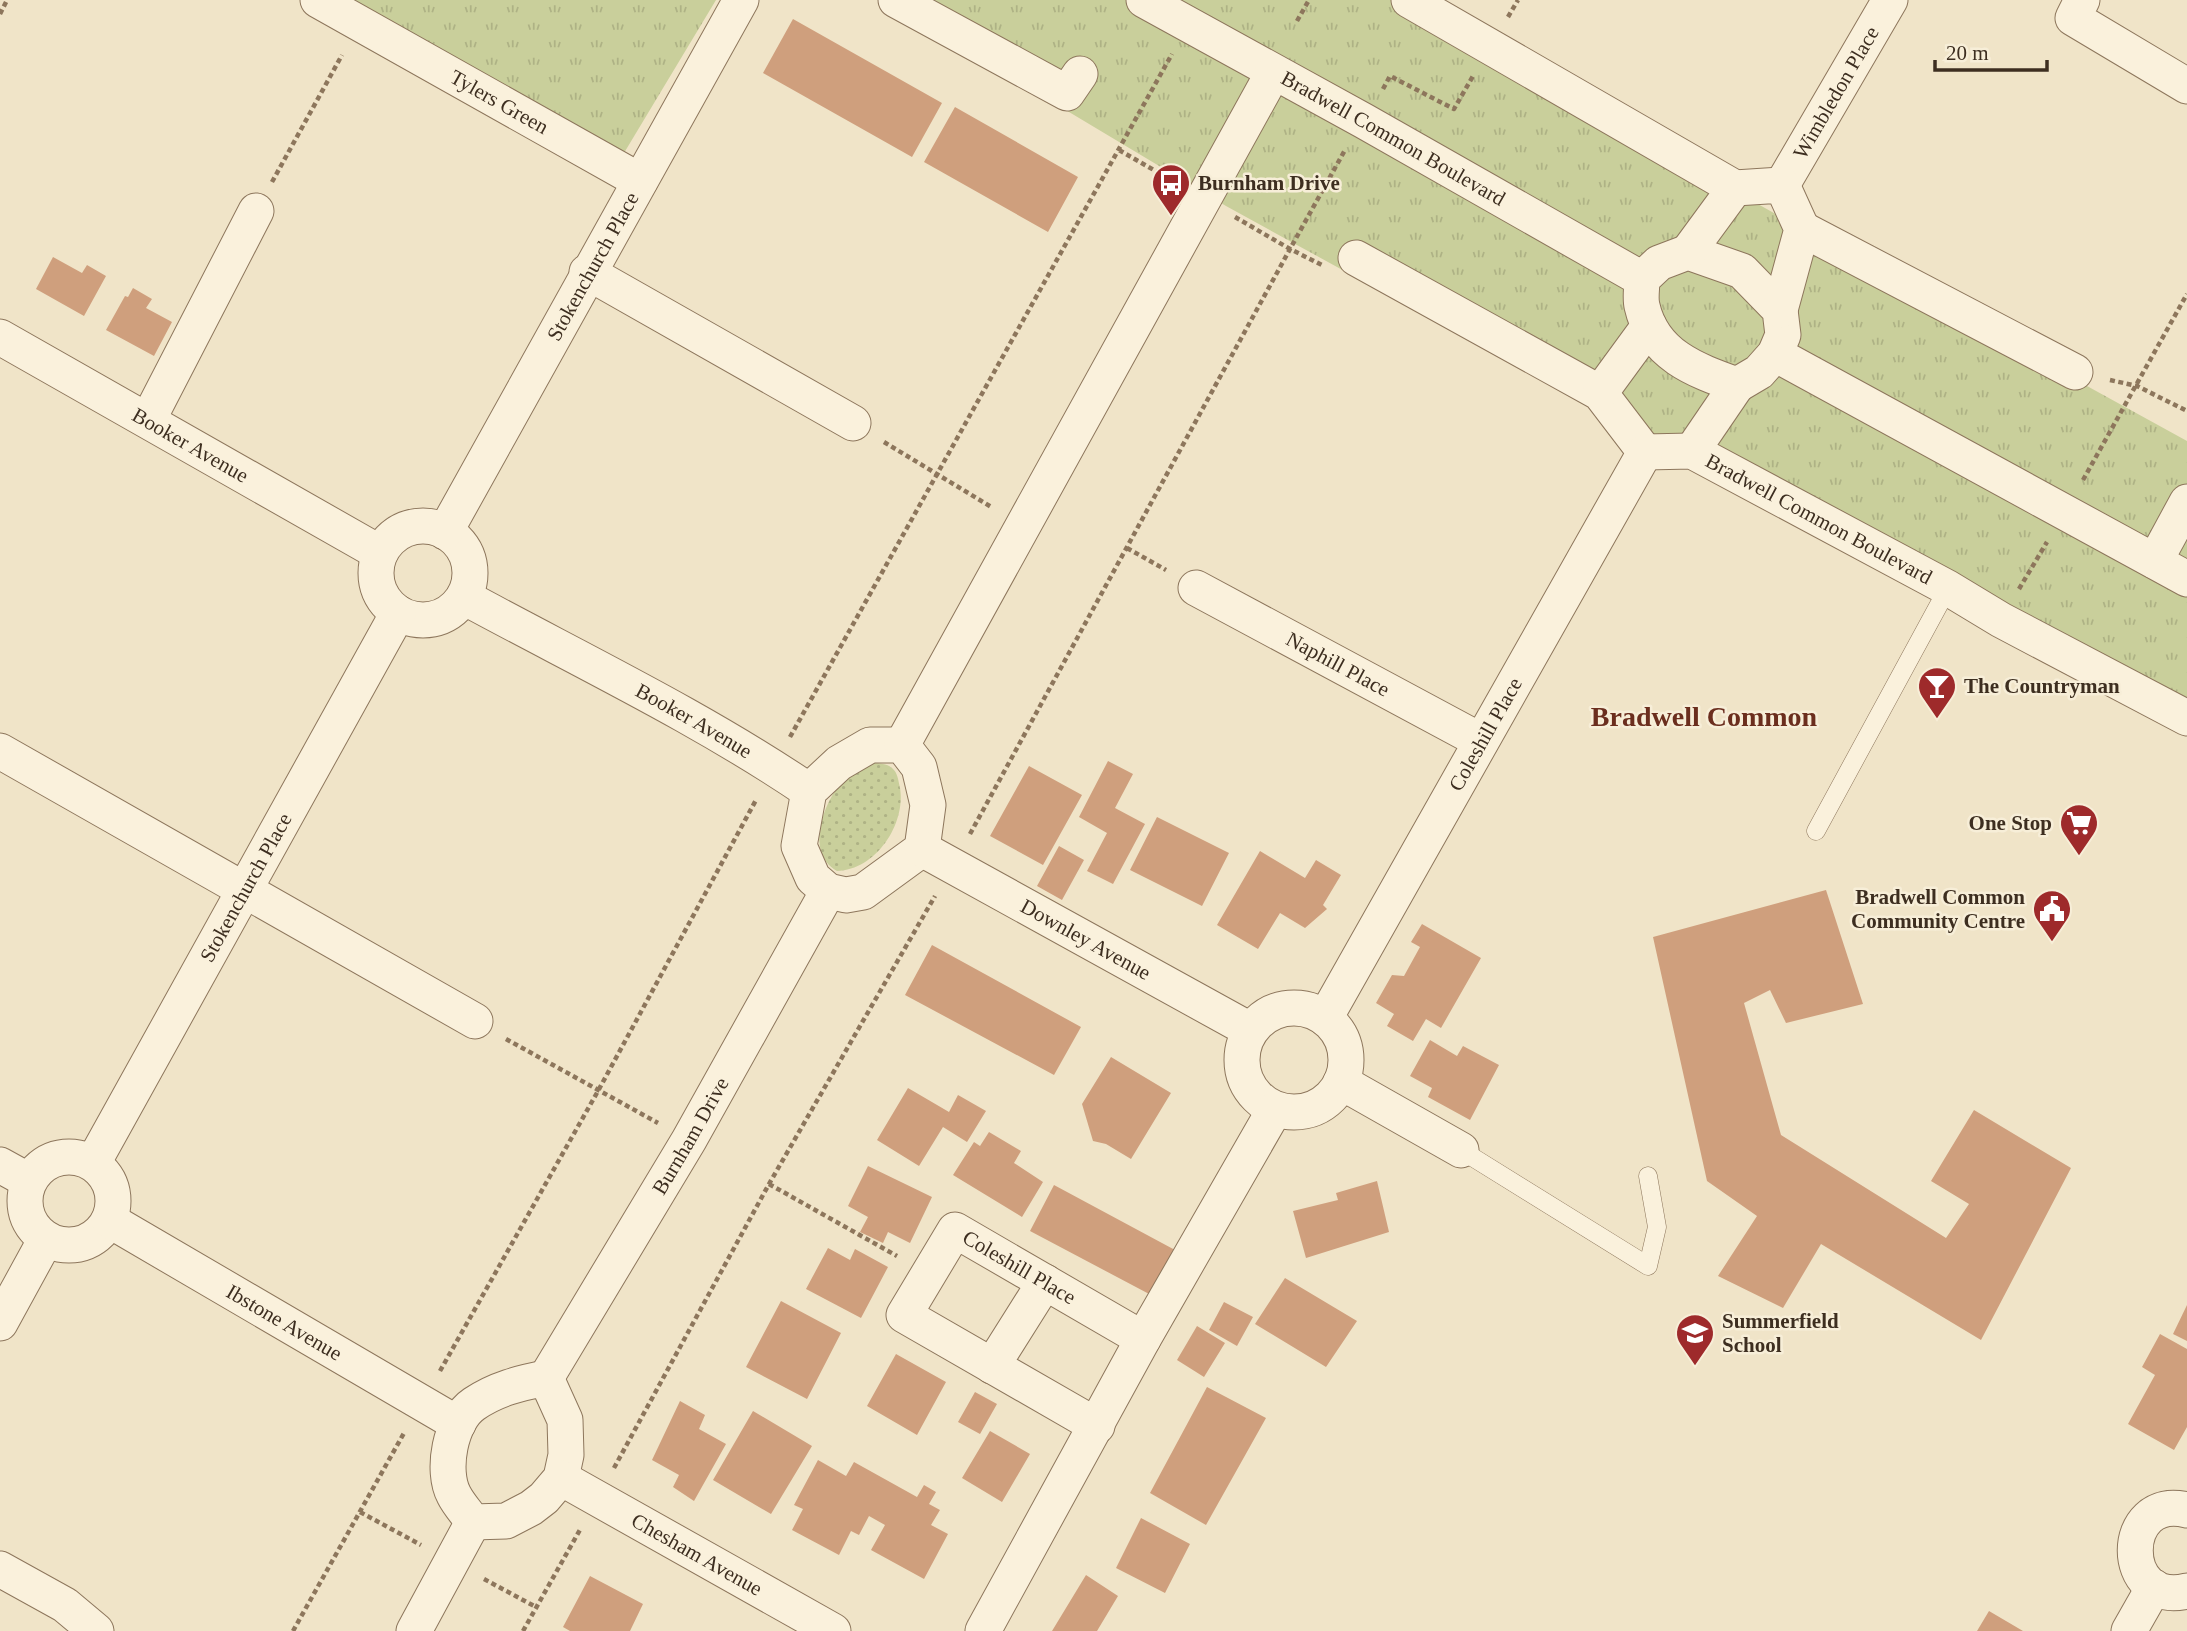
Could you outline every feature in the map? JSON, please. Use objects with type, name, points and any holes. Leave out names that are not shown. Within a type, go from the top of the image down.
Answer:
[{"type":"street","name":"Tylers Green","points":[[318,0],[640,181]]},
{"type":"street","name":"Stokenchurch Place","points":[[445,532],[587,272],[741,0]]},
{"type":"street","points":[[896,0],[1067,93],[1080,74]]},
{"type":"street","name":"Bradwell Common Boulevard","points":[[1144,0],[1642,279]]},
{"type":"street","points":[[1409,0],[1735,188],[1782,185],[1802,229],[2076,372]]},
{"type":"street","name":"Wimbledon Place","points":[[1782,185],[1890,0]]},
{"type":"street","points":[[2082,0],[2073,18],[2187,86]]},
{"type":"street","points":[[902,745],[1273,73]]},
{"type":"street","points":[[1735,188],[1689,252],[1659,263],[1642,279],[1641,304],[1649,326],[1668,353],[1700,372],[1737,384]]},
{"type":"street","points":[[148,420],[256,211]]},
{"type":"street","points":[[1692,452],[1737,384],[1759,372],[1775,354],[1783,335],[1780,310],[1802,229]]},
{"type":"street","points":[[1689,252],[1742,271],[1780,310]]},
{"type":"street","points":[[1340,262],[1600,393],[1645,452]]},
{"type":"street","points":[[587,272],[853,423]]},
{"type":"street","points":[[1600,393],[1649,326]]},
{"type":"street","name":"Booker Avenue","points":[[0,337],[380,553]]},
{"type":"street","points":[[1775,354],[2187,579]]},
{"type":"street","name":"Bradwell Common Boulevard","points":[[1645,452],[1692,452],[2187,718]]},
{"type":"street","name":"Coleshill Place","points":[[1325,1018],[1645,452]]},
{"type":"street","points":[[2155,561],[2187,502]]},
{"type":"street","points":[[415,527],[430,527],[445,532],[457,541],[466,553],[470,567],[464,597],[442,617],[412,619],[398,613],[387,604],[376,580],[380,553],[395,536],[415,527]]},
{"type":"street","name":"Naphill Place","points":[[1196,588],[1481,741]]},
{"type":"street","name":"Booker Avenue","points":[[464,597],[698,723],[774,767],[809,791]]},
{"type":"street","name":"Stokenchurch Place","points":[[93,1163],[398,613]]},
{"type":"street","points":[[870,745],[902,745],[919,767],[928,805],[922,849],[863,892],[845,895],[828,891],[813,878],[799,846],[809,791],[839,763],[870,745]]},
{"type":"street","points":[[0,751],[475,1021]]},
{"type":"street","name":"Downley Avenue","points":[[922,849],[1250,1030]]},
{"type":"street","name":"Burnham Drive","points":[[546,1377],[689,1140],[828,891]]},
{"type":"street","points":[[1289,1008],[1307,1009],[1325,1018],[1338,1031],[1345,1048],[1346,1066],[1342,1082],[1332,1097],[1317,1107],[1299,1113],[1275,1109],[1259,1100],[1248,1085],[1242,1068],[1242,1050],[1250,1030],[1271,1013],[1289,1008]]},
{"type":"street","points":[[1342,1082],[1461,1150]]},
{"type":"street","points":[[983,1631],[1143,1339],[1275,1109]]},
{"type":"street","points":[[57,1158],[81,1158],[93,1163],[110,1182],[113,1208],[109,1220],[101,1233],[89,1241],[75,1245],[46,1239],[36,1231],[29,1220],[14,1173],[57,1158]]},
{"type":"street","name":"Ibstone Avenue","points":[[109,1220],[458,1423]]},
{"type":"street","name":"Coleshill Place","points":[[1097,1426],[904,1315],[955,1230],[1143,1339]]},
{"type":"street","points":[[0,1323],[46,1239]]},
{"type":"street","points":[[992,1366],[1045,1282]]},
{"type":"street","points":[[546,1377],[565,1420],[566,1455],[561,1478],[544,1498],[506,1521],[473,1522],[453,1493],[449,1448],[458,1423],[471,1405],[505,1387],[546,1377]]},
{"type":"street","name":"Chesham Avenue","points":[[561,1478],[833,1631]]},
{"type":"street","points":[[2129,1631],[2170,1589],[2143,1577],[2133,1550],[2137,1534],[2145,1521],[2161,1510],[2187,1510]]},
{"type":"street","points":[[414,1631],[473,1522]]},
{"type":"street","points":[[0,1569],[65,1605],[96,1631]]},
{"type":"lane","points":[[1816,831],[1948,588]]},
{"type":"lane","points":[[1461,1150],[1648,1266],[1657,1227],[1648,1176]]},
{"type":"path","points":[[0,13],[7,0]]},
{"type":"path","points":[[1297,21],[1309,0]]},
{"type":"path","points":[[256,211],[359,24]]},
{"type":"path","points":[[293,1631],[598,1091],[774,767],[1188,25]]},
{"type":"path","points":[[1391,76],[1454,109],[1492,46]]},
{"type":"path","points":[[523,1631],[769,1184],[952,867],[1348,146]]},
{"type":"path","points":[[1290,249],[1340,262]]},
{"type":"path","points":[[2001,620],[2137,386],[2187,294]]},
{"type":"path","points":[[2076,372],[2137,386],[2187,411]]},
{"type":"path","points":[[853,423],[1023,527]]},
{"type":"path","points":[[1127,548],[1196,588]]},
{"type":"path","points":[[475,1021],[689,1140]]},
{"type":"path","points":[[769,1184],[929,1274]]},
{"type":"green space","points":[[348,0],[716,0],[624,153]]},
{"type":"green space","points":[[882,0],[1397,0],[1802,229],[2187,441],[2187,734],[1226,206]]},
{"type":"green space","points":[[870,763],[887,765],[898,777],[901,802],[898,816],[893,830],[876,854],[851,869],[837,871],[827,862],[821,850],[821,822],[841,782],[852,772]]},
{"type":"building","points":[[793,19],[942,103],[912,157],[763,73]]},
{"type":"building","points":[[955,107],[1078,177],[1048,232],[924,162]]},
{"type":"building","points":[[53,257],[82,273],[87,265],[106,276],[84,316],[36,289]]},
{"type":"building","points":[[133,288],[152,299],[146,308],[172,322],[154,356],[106,330],[125,296],[128,297]]},
{"type":"building","points":[[1108,761],[1133,774],[1115,808],[1145,824],[1113,884],[1087,871],[1107,833],[1079,817]]},
{"type":"building","points":[[1029,766],[1082,795],[1043,865],[990,836]]},
{"type":"building","points":[[1157,817],[1229,853],[1202,906],[1130,870]]},
{"type":"building","points":[[1059,846],[1084,860],[1062,900],[1037,886]]},
{"type":"building","points":[[1260,851],[1305,878],[1316,860],[1341,875],[1323,905],[1327,909],[1305,928],[1280,913],[1258,949],[1217,925]]},
{"type":"building","points":[[1826,890],[1863,1004],[1786,1023],[1770,990],[1744,1003],[1781,1135],[1946,1238],[1969,1204],[1931,1181],[1974,1110],[2071,1168],[1981,1340],[1821,1244],[1783,1308],[1718,1276],[1757,1216],[1707,1181],[1653,937]]},
{"type":"building","points":[[1422,924],[1481,958],[1441,1028],[1426,1019],[1413,1041],[1387,1026],[1394,1014],[1376,1003],[1392,975],[1404,976],[1420,947],[1411,942]]},
{"type":"building","points":[[932,945],[1081,1027],[1054,1075],[905,995]]},
{"type":"building","points":[[1430,1040],[1457,1056],[1463,1046],[1499,1065],[1470,1120],[1428,1097],[1432,1088],[1410,1076]]},
{"type":"building","points":[[1111,1057],[1171,1093],[1131,1159],[1106,1144],[1093,1141],[1082,1104]]},
{"type":"building","points":[[908,1088],[949,1112],[958,1095],[986,1111],[967,1142],[943,1127],[919,1166],[877,1140]]},
{"type":"building","points":[[989,1132],[1021,1151],[1014,1163],[1043,1182],[1022,1217],[953,1175],[974,1142],[980,1146]]},
{"type":"building","points":[[868,1166],[932,1197],[910,1243],[888,1232],[883,1243],[860,1232],[868,1217],[848,1206]]},
{"type":"building","points":[[1377,1181],[1389,1232],[1306,1258],[1293,1211],[1338,1200],[1336,1193]]},
{"type":"building","points":[[1054,1185],[1175,1250],[1151,1295],[1030,1231]]},
{"type":"building","points":[[828,1248],[850,1260],[855,1249],[888,1267],[861,1318],[806,1289]]},
{"type":"building","points":[[1285,1278],[1357,1321],[1326,1367],[1255,1324]]},
{"type":"building","points":[[781,1301],[841,1333],[807,1399],[746,1367]]},
{"type":"building","points":[[1224,1302],[1253,1317],[1237,1346],[1209,1330]]},
{"type":"building","points":[[2187,1305],[2187,1341],[2173,1334]]},
{"type":"building","points":[[1197,1326],[1225,1343],[1204,1377],[1177,1360]]},
{"type":"building","points":[[2160,1334],[2187,1349],[2187,1427],[2174,1450],[2128,1424],[2155,1375],[2142,1367]]},
{"type":"building","points":[[896,1354],[946,1382],[917,1435],[867,1406]]},
{"type":"building","points":[[1207,1387],[1266,1418],[1206,1525],[1150,1493]]},
{"type":"building","points":[[975,1392],[997,1404],[980,1434],[958,1422]]},
{"type":"building","points":[[680,1401],[705,1415],[699,1429],[726,1444],[694,1501],[673,1487],[679,1475],[652,1460]]},
{"type":"building","points":[[753,1411],[812,1446],[771,1514],[713,1480]]},
{"type":"building","points":[[990,1431],[1030,1454],[1002,1502],[962,1478]]},
{"type":"building","points":[[818,1460],[846,1476],[854,1462],[917,1497],[924,1485],[936,1492],[929,1504],[940,1510],[931,1525],[948,1534],[924,1579],[871,1550],[885,1525],[869,1516],[859,1535],[851,1531],[839,1555],[792,1530],[803,1509],[794,1505]]},
{"type":"building","points":[[1141,1518],[1190,1544],[1165,1593],[1116,1568]]},
{"type":"building","points":[[1086,1575],[1118,1596],[1097,1631],[1052,1631]]},
{"type":"building","points":[[590,1576],[643,1604],[630,1631],[570,1631],[563,1627]]},
{"type":"building","points":[[1989,1611],[2023,1631],[1977,1631]]},
{"type":"place","name":"Burnham Drive","points":[[1171,217]]},
{"type":"place","name":"The Countryman","points":[[1937,720]]},
{"type":"place","name":"One Stop","points":[[2079,857]]},
{"type":"place","name":"Bradwell Common Community Centre","points":[[2052,943]]},
{"type":"place","name":"Summerfield School","points":[[1695,1367]]},
{"type":"district","name":"Bradwell Common","points":[[1704,716]]}]
